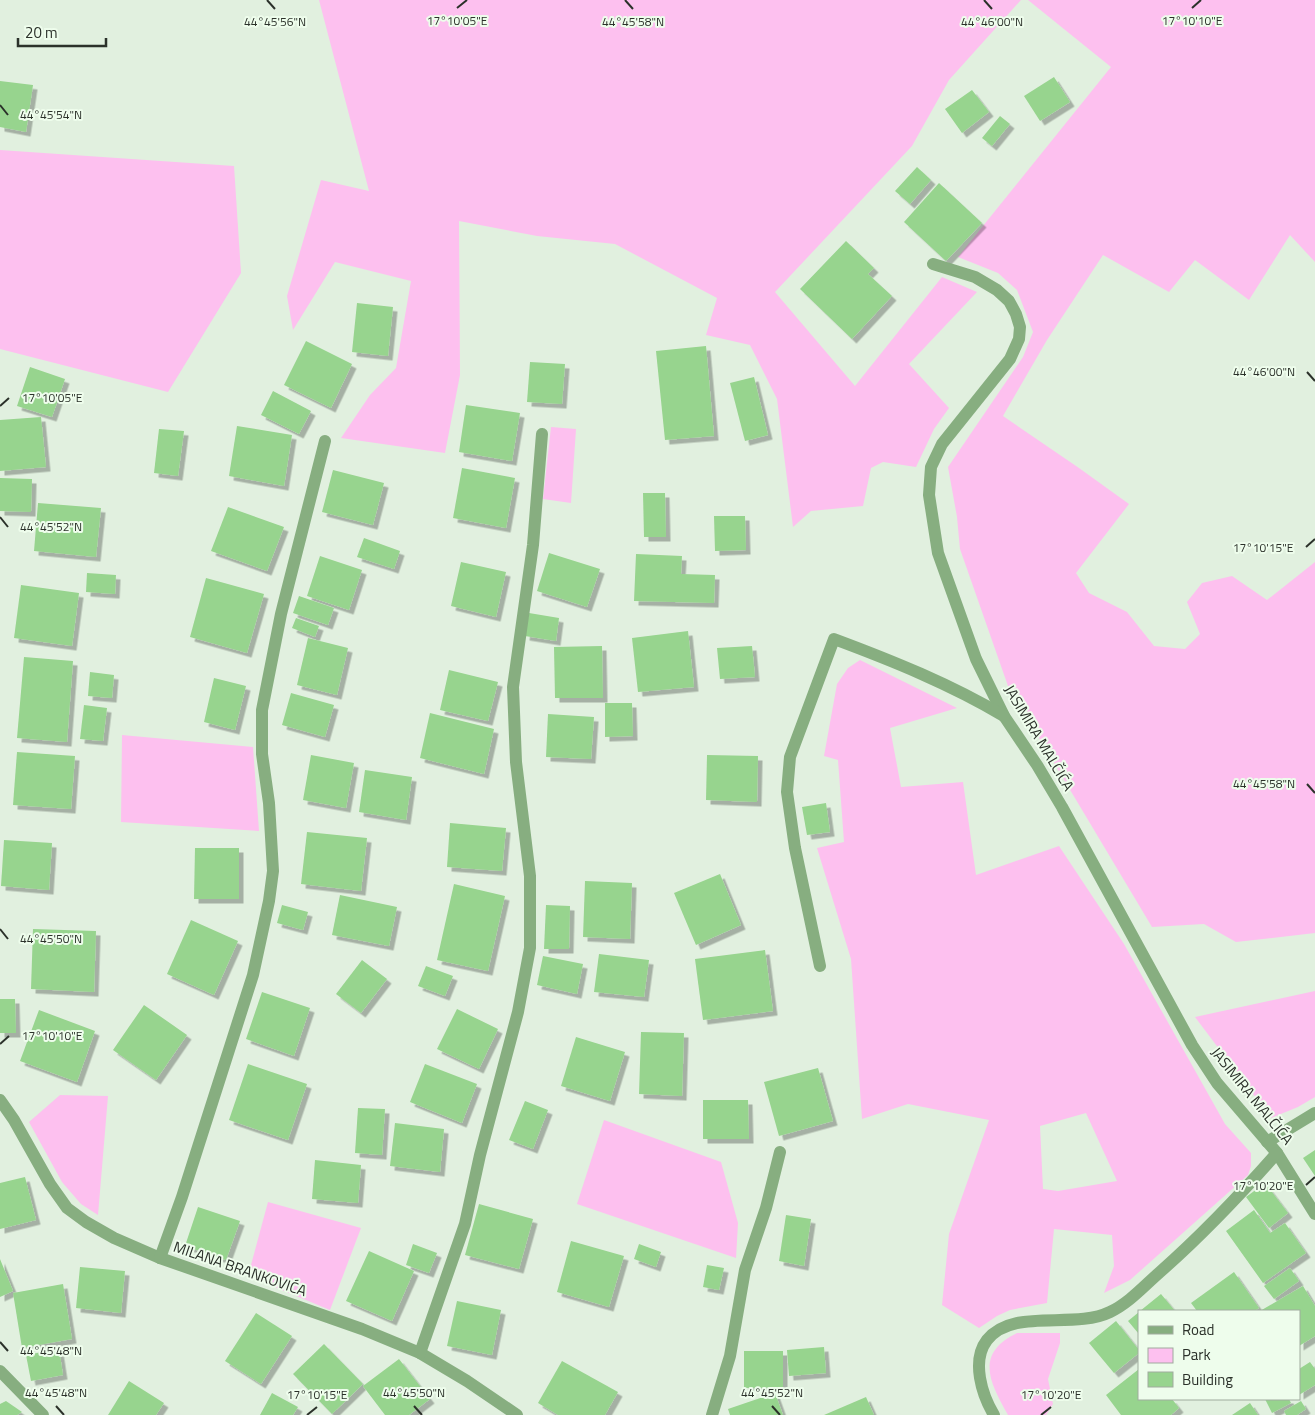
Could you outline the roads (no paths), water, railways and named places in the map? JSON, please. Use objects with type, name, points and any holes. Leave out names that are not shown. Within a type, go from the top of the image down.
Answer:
[{"type":"street","name":"JASIMIRA MALČIĆA","points":[[933,264],[975,277],[997,290],[1009,301],[1020,327],[1019,339],[1010,359],[942,444],[931,467],[929,495],[938,553],[976,659],[1004,716],[1037,764],[1192,1046],[1217,1083],[1277,1153],[1315,1214]]},
{"type":"street","points":[[420,1353],[465,1224],[487,1127],[518,1012],[530,948],[530,876],[516,762],[513,687],[533,545],[542,434]]},
{"type":"street","points":[[160,1258],[182,1197],[254,975],[269,901],[272,871],[269,803],[262,754],[262,710],[281,614],[325,441]]},
{"type":"street","points":[[820,966],[796,848],[788,792],[788,773],[790,757],[834,639],[916,670],[970,696],[1004,716]]},
{"type":"street","name":"MILANA BRANKOVIĆA","points":[[0,1100],[14,1120],[50,1184],[67,1208],[86,1222],[114,1238],[160,1258],[362,1329],[420,1353],[467,1381],[517,1415]]},
{"type":"street","points":[[1267,1142],[1315,1113]]},
{"type":"street","points":[[712,1415],[730,1356],[745,1270],[766,1208],[780,1152]]},
{"type":"street","points":[[994,1415],[979,1374],[980,1356],[987,1340],[1007,1325],[1025,1322],[1090,1319],[1109,1312],[1131,1298],[1188,1247],[1277,1153]]},
{"type":"street","points":[[0,1371],[43,1415]]}]
